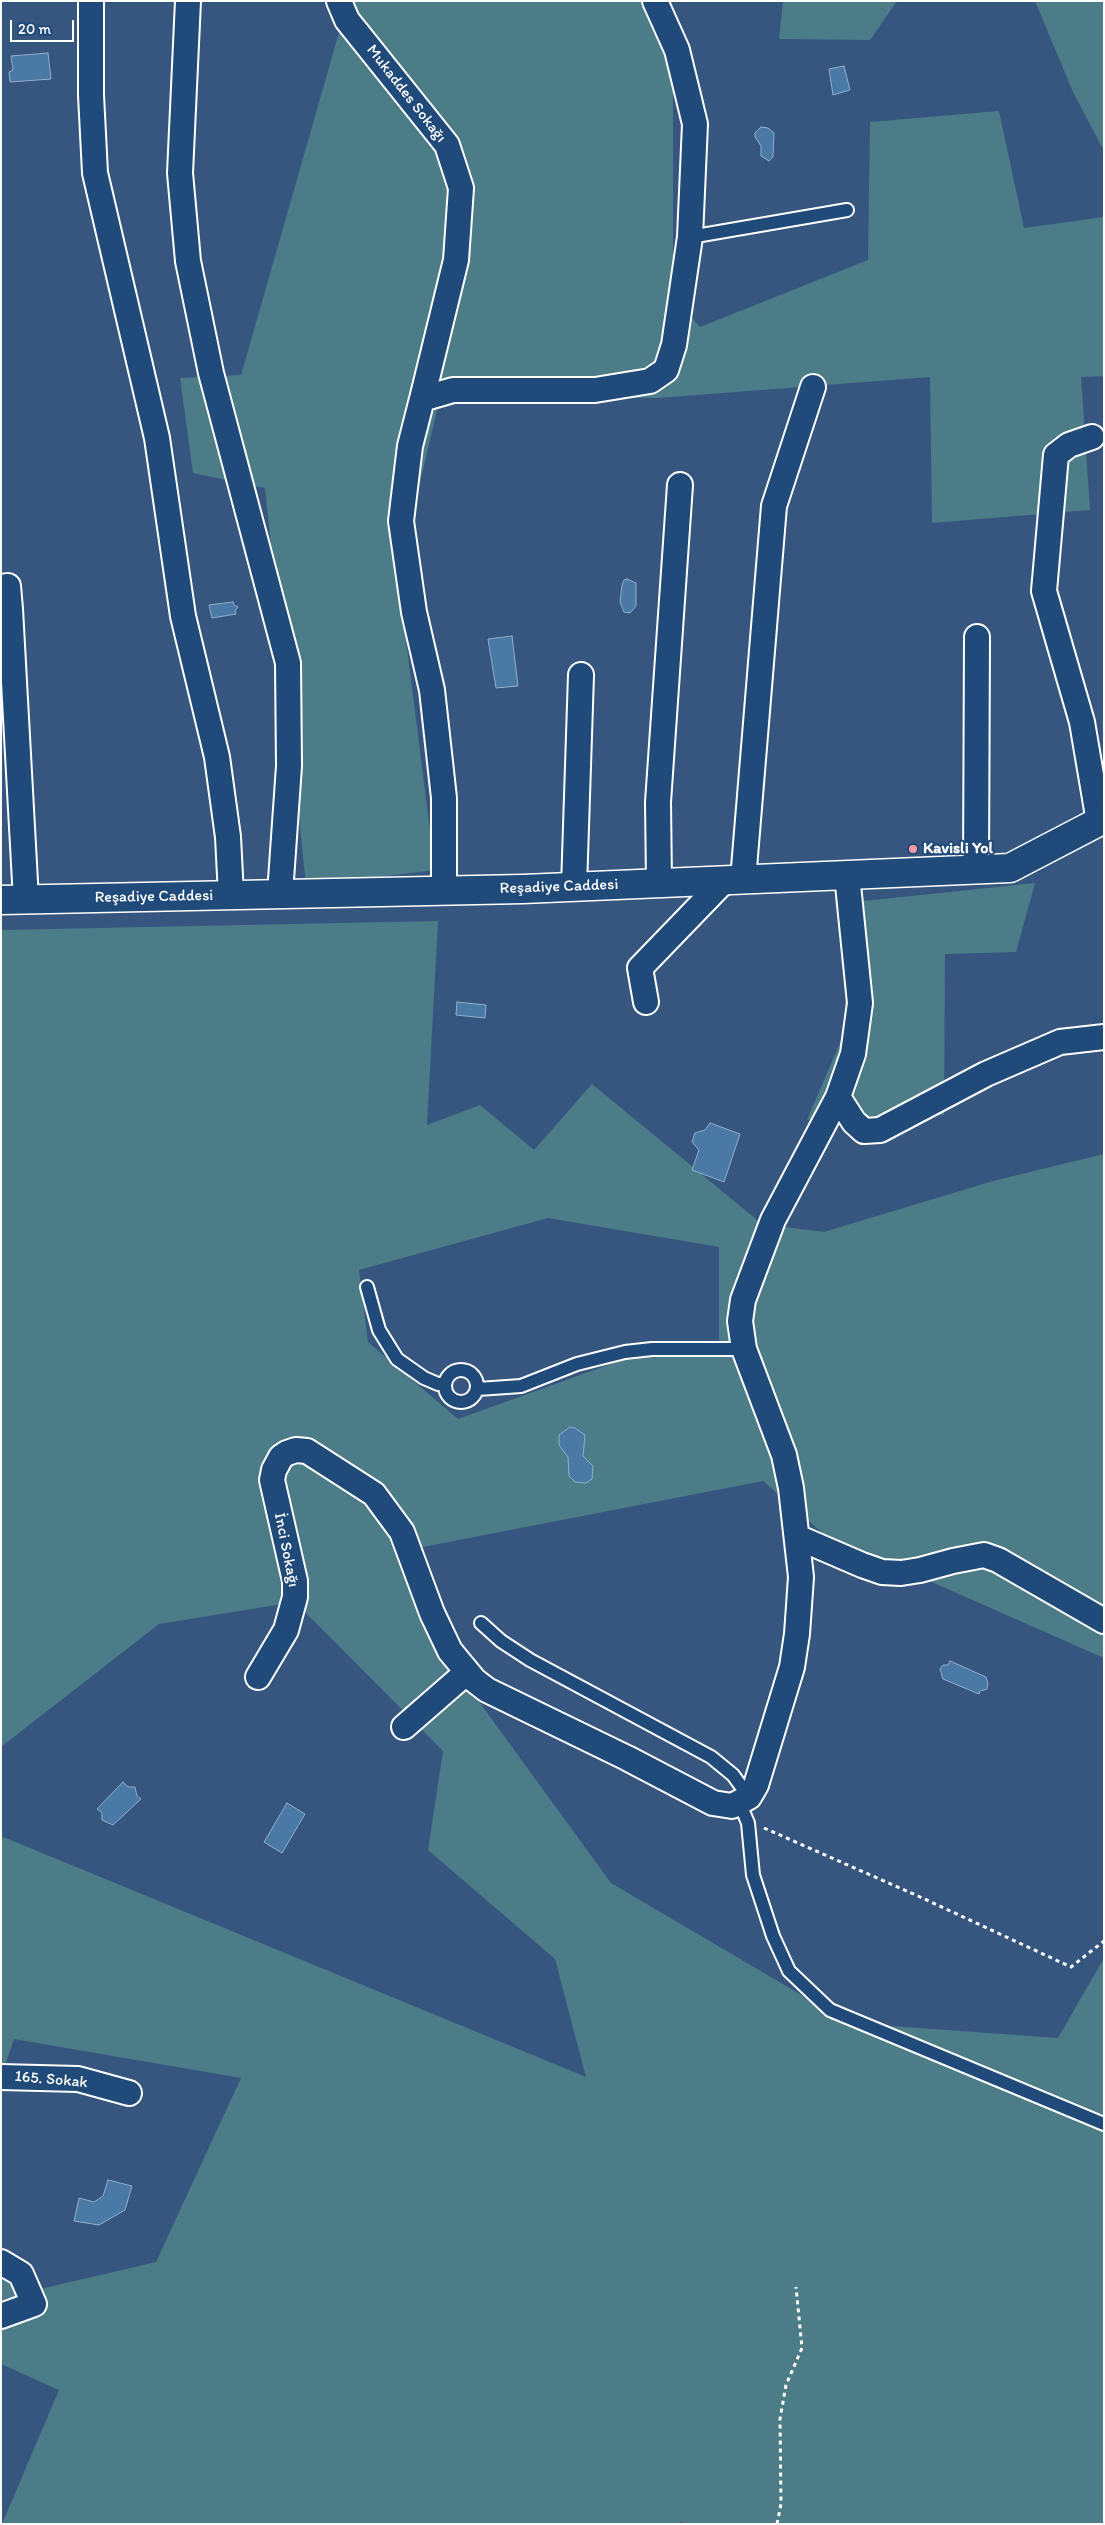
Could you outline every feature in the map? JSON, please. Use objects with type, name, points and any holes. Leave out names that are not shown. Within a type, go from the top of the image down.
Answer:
[{"type":"street","points":[[91,1],[91,95],[95,173],[157,438],[183,616],[217,757],[228,837],[230,896]]},
{"type":"street","points":[[188,1],[180,173],[188,261],[210,373],[288,664],[289,766],[280,894]]},
{"type":"street","name":"Mukaddes Sokağı","points":[[339,1],[347,20],[447,145],[461,188],[456,260],[410,446],[401,521],[414,612],[432,690],[444,798],[444,891]]},
{"type":"street","points":[[422,399],[453,390],[595,390],[650,381],[666,370],[669,364],[690,237],[695,124],[677,50],[655,1]]},
{"type":"street","points":[[646,1002],[640,968],[733,880],[774,506],[813,388]]},
{"type":"street","points":[[1092,437],[1069,445],[1056,455],[1044,591],[1082,722],[1101,821]]},
{"type":"street","points":[[659,883],[658,802],[680,485]]},
{"type":"street","points":[[1,587],[8,586],[10,609],[14,900]]},
{"type":"street","points":[[976,870],[977,637]]},
{"type":"street","points":[[574,887],[581,675]]},
{"type":"street","name":"Reşadiye Caddesi","points":[[14,900],[574,887],[1010,868],[1101,821]]},
{"type":"street","points":[[746,1808],[756,1785],[792,1667],[800,1605],[797,1537],[791,1488],[784,1455],[744,1349],[740,1321],[743,1300],[773,1220],[838,1097],[853,1054],[860,1003],[847,875]]},
{"type":"street","points":[[838,1097],[854,1122],[864,1130],[880,1130],[986,1074],[1060,1042],[1104,1037]]},
{"type":"street","name":"İnci Sokağı","points":[[258,1677],[286,1630],[295,1596],[295,1581],[272,1480],[274,1470],[281,1457],[296,1450],[307,1451],[374,1494],[402,1532],[432,1612],[450,1651],[466,1673],[487,1690],[627,1758],[712,1803],[722,1806],[746,1808]]},
{"type":"street","points":[[797,1537],[882,1572],[911,1572],[984,1555],[998,1560],[1104,1621]]},
{"type":"street","points":[[404,1727],[466,1673]]},
{"type":"street","name":"165. Sokak","points":[[1,2077],[78,2079],[129,2094]]},
{"type":"street","points":[[1,2262],[20,2274],[34,2304],[1,2316]]},
{"type":"lane","points":[[690,237],[847,210]]},
{"type":"lane","points":[[367,1287],[379,1330],[397,1359],[424,1378],[438,1384],[445,1384]]},
{"type":"lane","points":[[478,1389],[521,1386],[577,1364],[625,1352],[652,1349],[744,1349]]},
{"type":"lane","points":[[464,1370],[475,1377],[478,1389],[471,1399],[459,1403],[448,1396],[445,1384],[452,1373],[464,1370]]},
{"type":"lane","points":[[481,1623],[501,1641],[530,1660],[711,1757],[733,1775],[746,1808],[753,1875],[773,1936],[789,1971],[830,2010],[1104,2124]]},
{"type":"path","points":[[746,1808],[791,1839],[1071,1967],[1104,1940]]},
{"type":"path","points":[[776,2524],[781,2504],[780,2420],[786,2385],[802,2348],[796,2287]]},
{"type":"green space","points":[[348,1],[648,1],[673,42],[673,296],[700,327],[868,260],[870,122],[999,111],[1024,228],[1104,217],[1104,376],[1081,377],[1090,510],[932,523],[930,377],[658,398],[440,397],[398,577],[435,870],[306,886],[265,488],[193,473],[180,378],[241,375]]},
{"type":"green space","points":[[783,1],[897,1],[870,40],[779,39]]},
{"type":"green space","points":[[1035,1],[1104,1],[1104,151],[1073,92]]},
{"type":"green space","points":[[1035,883],[1016,952],[945,954],[944,1115],[807,1120],[843,1036],[854,902]]},
{"type":"green space","points":[[438,921],[427,1125],[480,1105],[534,1150],[592,1084],[762,1224],[824,1232],[993,1181],[1104,1154],[1104,1658],[825,1535],[763,1481],[402,1551],[464,1681],[611,1883],[849,2023],[1058,2038],[1104,1958],[1104,2524],[684,2524],[681,2522],[679,2524],[2,2524],[59,2390],[1,2364],[1,2276],[36,2290],[156,2262],[241,2078],[14,2039],[1,2078],[1,1836],[586,2077],[555,1959],[428,1850],[443,1751],[295,1602],[159,1624],[1,1747],[1,930]],"holes":[[[548,1218],[719,1247],[719,1348],[622,1360],[458,1419],[368,1342],[359,1270]]]},
{"type":"water","points":[[48,53],[51,79],[10,82],[9,72],[13,70],[11,56]]},
{"type":"water","points":[[844,66],[850,90],[833,95],[829,69]]},
{"type":"water","points":[[761,127],[768,128],[774,133],[773,157],[769,161],[761,156],[761,146],[755,137],[755,133]]},
{"type":"water","points":[[627,579],[636,583],[636,606],[630,613],[624,612],[620,602],[622,585],[624,580]]},
{"type":"water","points":[[233,602],[238,607],[235,611],[236,614],[212,618],[209,605]]},
{"type":"water","points":[[512,636],[518,686],[496,688],[488,639]]},
{"type":"water","points":[[457,1002],[486,1005],[485,1018],[456,1015]]},
{"type":"water","points":[[710,1123],[740,1134],[724,1182],[692,1170],[699,1150],[692,1142],[695,1133],[705,1130]]},
{"type":"water","points":[[570,1427],[585,1435],[583,1456],[593,1466],[592,1479],[586,1483],[575,1482],[569,1476],[568,1457],[559,1445],[559,1435]]},
{"type":"water","points":[[950,1661],[986,1677],[987,1689],[980,1691],[979,1694],[943,1679],[940,1669],[943,1665],[948,1665]]},
{"type":"water","points":[[123,1782],[128,1787],[135,1787],[137,1796],[141,1799],[113,1825],[102,1820],[102,1813],[97,1809]]},
{"type":"water","points":[[287,1803],[305,1814],[282,1853],[264,1842]]},
{"type":"water","points":[[108,2180],[132,2186],[125,2210],[99,2225],[74,2221],[79,2198],[94,2202],[103,2196]]},
{"type":"place","name":"Kavisli Yol","points":[[913,849]]}]
